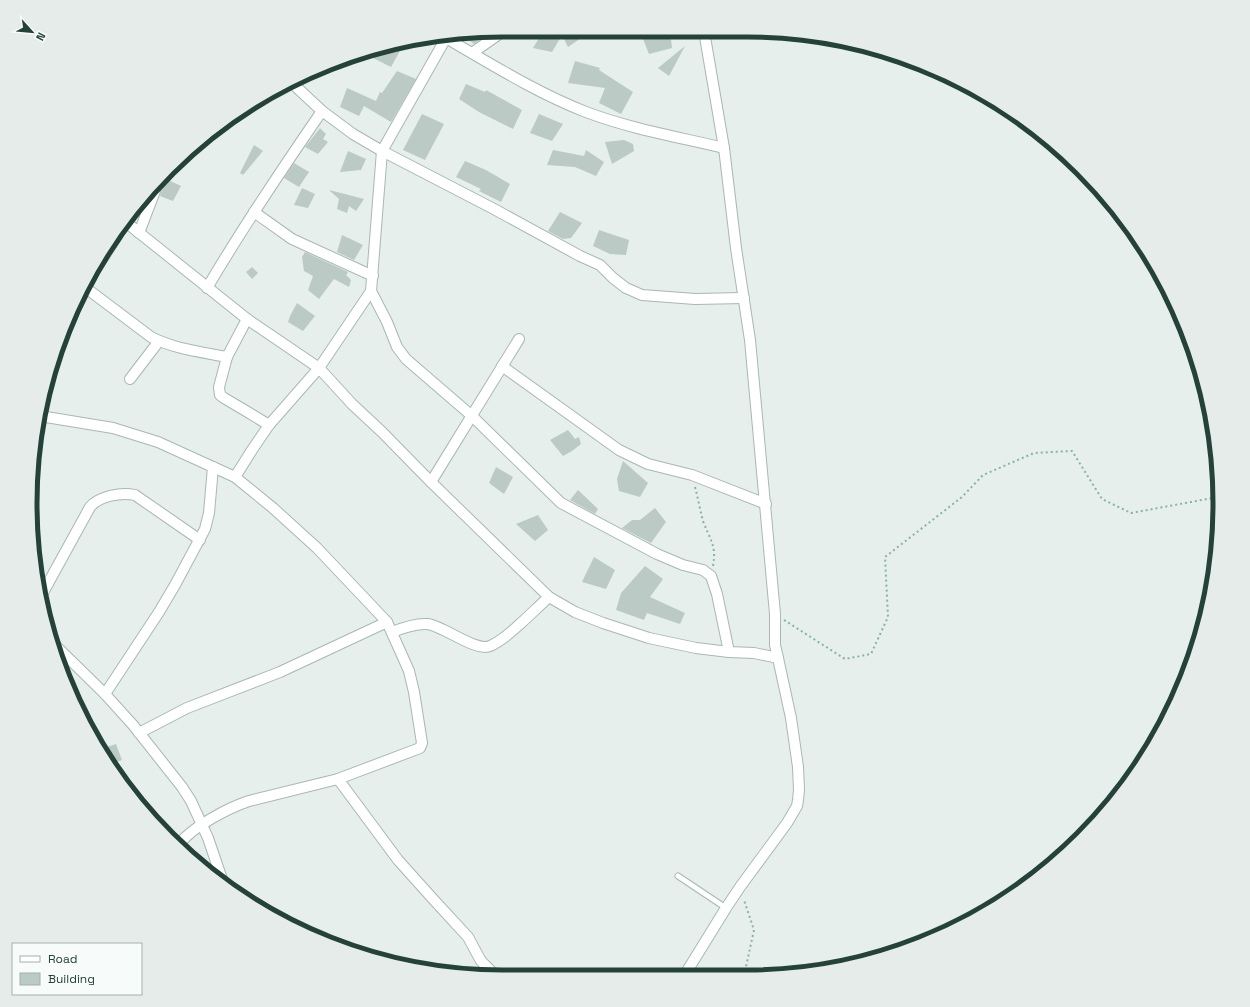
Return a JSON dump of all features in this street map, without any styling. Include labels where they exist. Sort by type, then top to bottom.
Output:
[{"type":"street","points":[[472,53],[495,37]]},
{"type":"street","points":[[688,970],[740,887],[787,823],[794,812],[798,800],[798,767],[791,718],[775,645],[775,614],[766,504],[750,340],[736,248],[724,148],[705,37]]},
{"type":"street","points":[[450,40],[545,94],[585,112],[637,129],[724,148]]},
{"type":"street","points":[[235,477],[269,425],[319,368],[371,291],[382,150],[444,41]]},
{"type":"street","points":[[295,86],[322,112],[354,134],[580,256],[600,265],[613,278],[637,294],[695,299],[744,298]]},
{"type":"street","points":[[207,288],[254,212],[322,112]]},
{"type":"street","points":[[139,233],[153,196]]},
{"type":"street","points":[[254,212],[292,239],[373,276]]},
{"type":"street","points":[[129,225],[247,319],[319,368],[352,404],[549,597],[575,612],[603,623],[627,632],[675,645],[729,652],[754,653],[778,658]]},
{"type":"street","points":[[89,290],[151,337],[159,341],[226,357]]},
{"type":"street","points":[[371,291],[387,322],[397,346],[406,360],[472,416],[561,502],[658,554],[682,565],[703,570],[710,576],[720,608],[729,652]]},
{"type":"street","points":[[247,319],[226,357],[219,387],[220,395],[269,425]]},
{"type":"street","points":[[431,482],[519,339]]},
{"type":"street","points":[[130,380],[159,341]]},
{"type":"street","points":[[502,366],[619,450],[648,464],[692,475],[766,504]]},
{"type":"street","points":[[45,417],[113,428],[138,435],[158,442],[235,477],[273,508],[316,548],[387,622],[402,652],[414,692],[422,745],[417,749],[338,779],[237,805],[202,825],[183,841]]},
{"type":"street","points":[[105,694],[159,612],[200,540],[208,521],[214,467]]},
{"type":"street","points":[[45,589],[90,507],[96,501],[124,494],[135,495],[200,540]]},
{"type":"street","points":[[392,632],[426,624],[437,627],[468,642],[485,648],[503,639],[549,597]]},
{"type":"street","points":[[139,733],[187,708],[280,672],[387,622]]},
{"type":"street","points":[[61,651],[105,694],[139,733],[182,787],[191,801],[208,838],[220,874]]},
{"type":"street","points":[[338,779],[398,860],[468,937],[481,961],[490,970]]},
{"type":"lane","points":[[678,876],[726,908]]},
{"type":"path","points":[[775,614],[846,659],[870,654],[888,617],[885,556],[962,497],[983,475],[1034,453],[1072,451],[1102,499],[1131,512],[1213,498]]},
{"type":"path","points":[[692,475],[703,520],[713,543],[714,560],[710,576]]},
{"type":"path","points":[[740,887],[754,930],[745,970]]},
{"type":"building","points":[[540,37],[561,37],[552,52],[533,48]]},
{"type":"building","points":[[563,37],[583,37],[568,47]]},
{"type":"building","points":[[642,37],[671,37],[672,48],[649,54]]},
{"type":"building","points":[[482,38],[481,39],[474,44],[467,39]]},
{"type":"building","points":[[685,46],[669,76],[658,68]]},
{"type":"building","points":[[401,49],[391,67],[371,57],[383,53]]},
{"type":"building","points":[[575,61],[600,68],[599,70],[633,92],[621,114],[599,103],[605,88],[568,83]]},
{"type":"building","points":[[397,71],[416,79],[391,122],[364,106],[359,116],[340,107],[347,88],[376,101],[380,92],[382,93]]},
{"type":"building","points":[[466,84],[485,92],[486,90],[522,110],[513,129],[479,112],[459,99]]},
{"type":"building","points":[[422,114],[444,124],[425,160],[403,150]]},
{"type":"building","points":[[539,114],[563,124],[552,141],[530,133]]},
{"type":"building","points":[[320,128],[326,134],[323,139],[328,142],[318,154],[305,147]]},
{"type":"building","points":[[624,140],[633,144],[634,151],[612,164],[605,142]]},
{"type":"building","points":[[254,145],[263,151],[243,175],[240,173]]},
{"type":"building","points":[[553,150],[584,156],[586,150],[604,162],[596,176],[575,167],[547,165]]},
{"type":"building","points":[[348,151],[366,159],[361,170],[340,172]]},
{"type":"building","points":[[465,161],[486,170],[510,184],[501,202],[479,191],[481,189],[456,177]]},
{"type":"building","points":[[294,163],[309,172],[299,187],[284,178]]},
{"type":"building","points":[[168,180],[181,186],[173,201],[160,196],[164,185]]},
{"type":"building","points":[[302,188],[315,194],[308,208],[294,205]]},
{"type":"building","points":[[329,190],[364,199],[356,211],[349,206],[347,213],[337,209],[339,199]]},
{"type":"building","points":[[560,212],[582,223],[571,238],[563,239],[548,231]]},
{"type":"building","points":[[599,230],[629,240],[626,255],[610,254],[593,246]]},
{"type":"building","points":[[342,235],[363,245],[354,260],[337,252]]},
{"type":"building","points":[[305,252],[348,272],[346,275],[351,280],[349,287],[334,279],[319,299],[308,290],[313,276],[304,271],[302,257]]},
{"type":"building","points":[[252,267],[258,273],[252,279],[246,272]]},
{"type":"building","points":[[297,303],[315,316],[303,331],[288,322]]},
{"type":"building","points":[[568,430],[575,439],[579,437],[581,444],[563,456],[550,440]]},
{"type":"building","points":[[623,461],[648,483],[640,497],[619,491],[617,479]]},
{"type":"building","points":[[496,467],[513,477],[504,494],[489,483]]},
{"type":"building","points":[[578,490],[598,509],[595,514],[570,500]]},
{"type":"building","points":[[655,508],[666,522],[651,543],[622,528],[632,520],[640,520]]},
{"type":"building","points":[[538,515],[548,530],[535,541],[516,524]]},
{"type":"building","points":[[594,557],[615,570],[606,589],[582,582]]},
{"type":"building","points":[[645,566],[663,579],[650,597],[685,613],[680,624],[647,613],[644,620],[616,610],[621,593]]},
{"type":"building","points":[[116,744],[122,760],[115,762],[106,747]]}]
